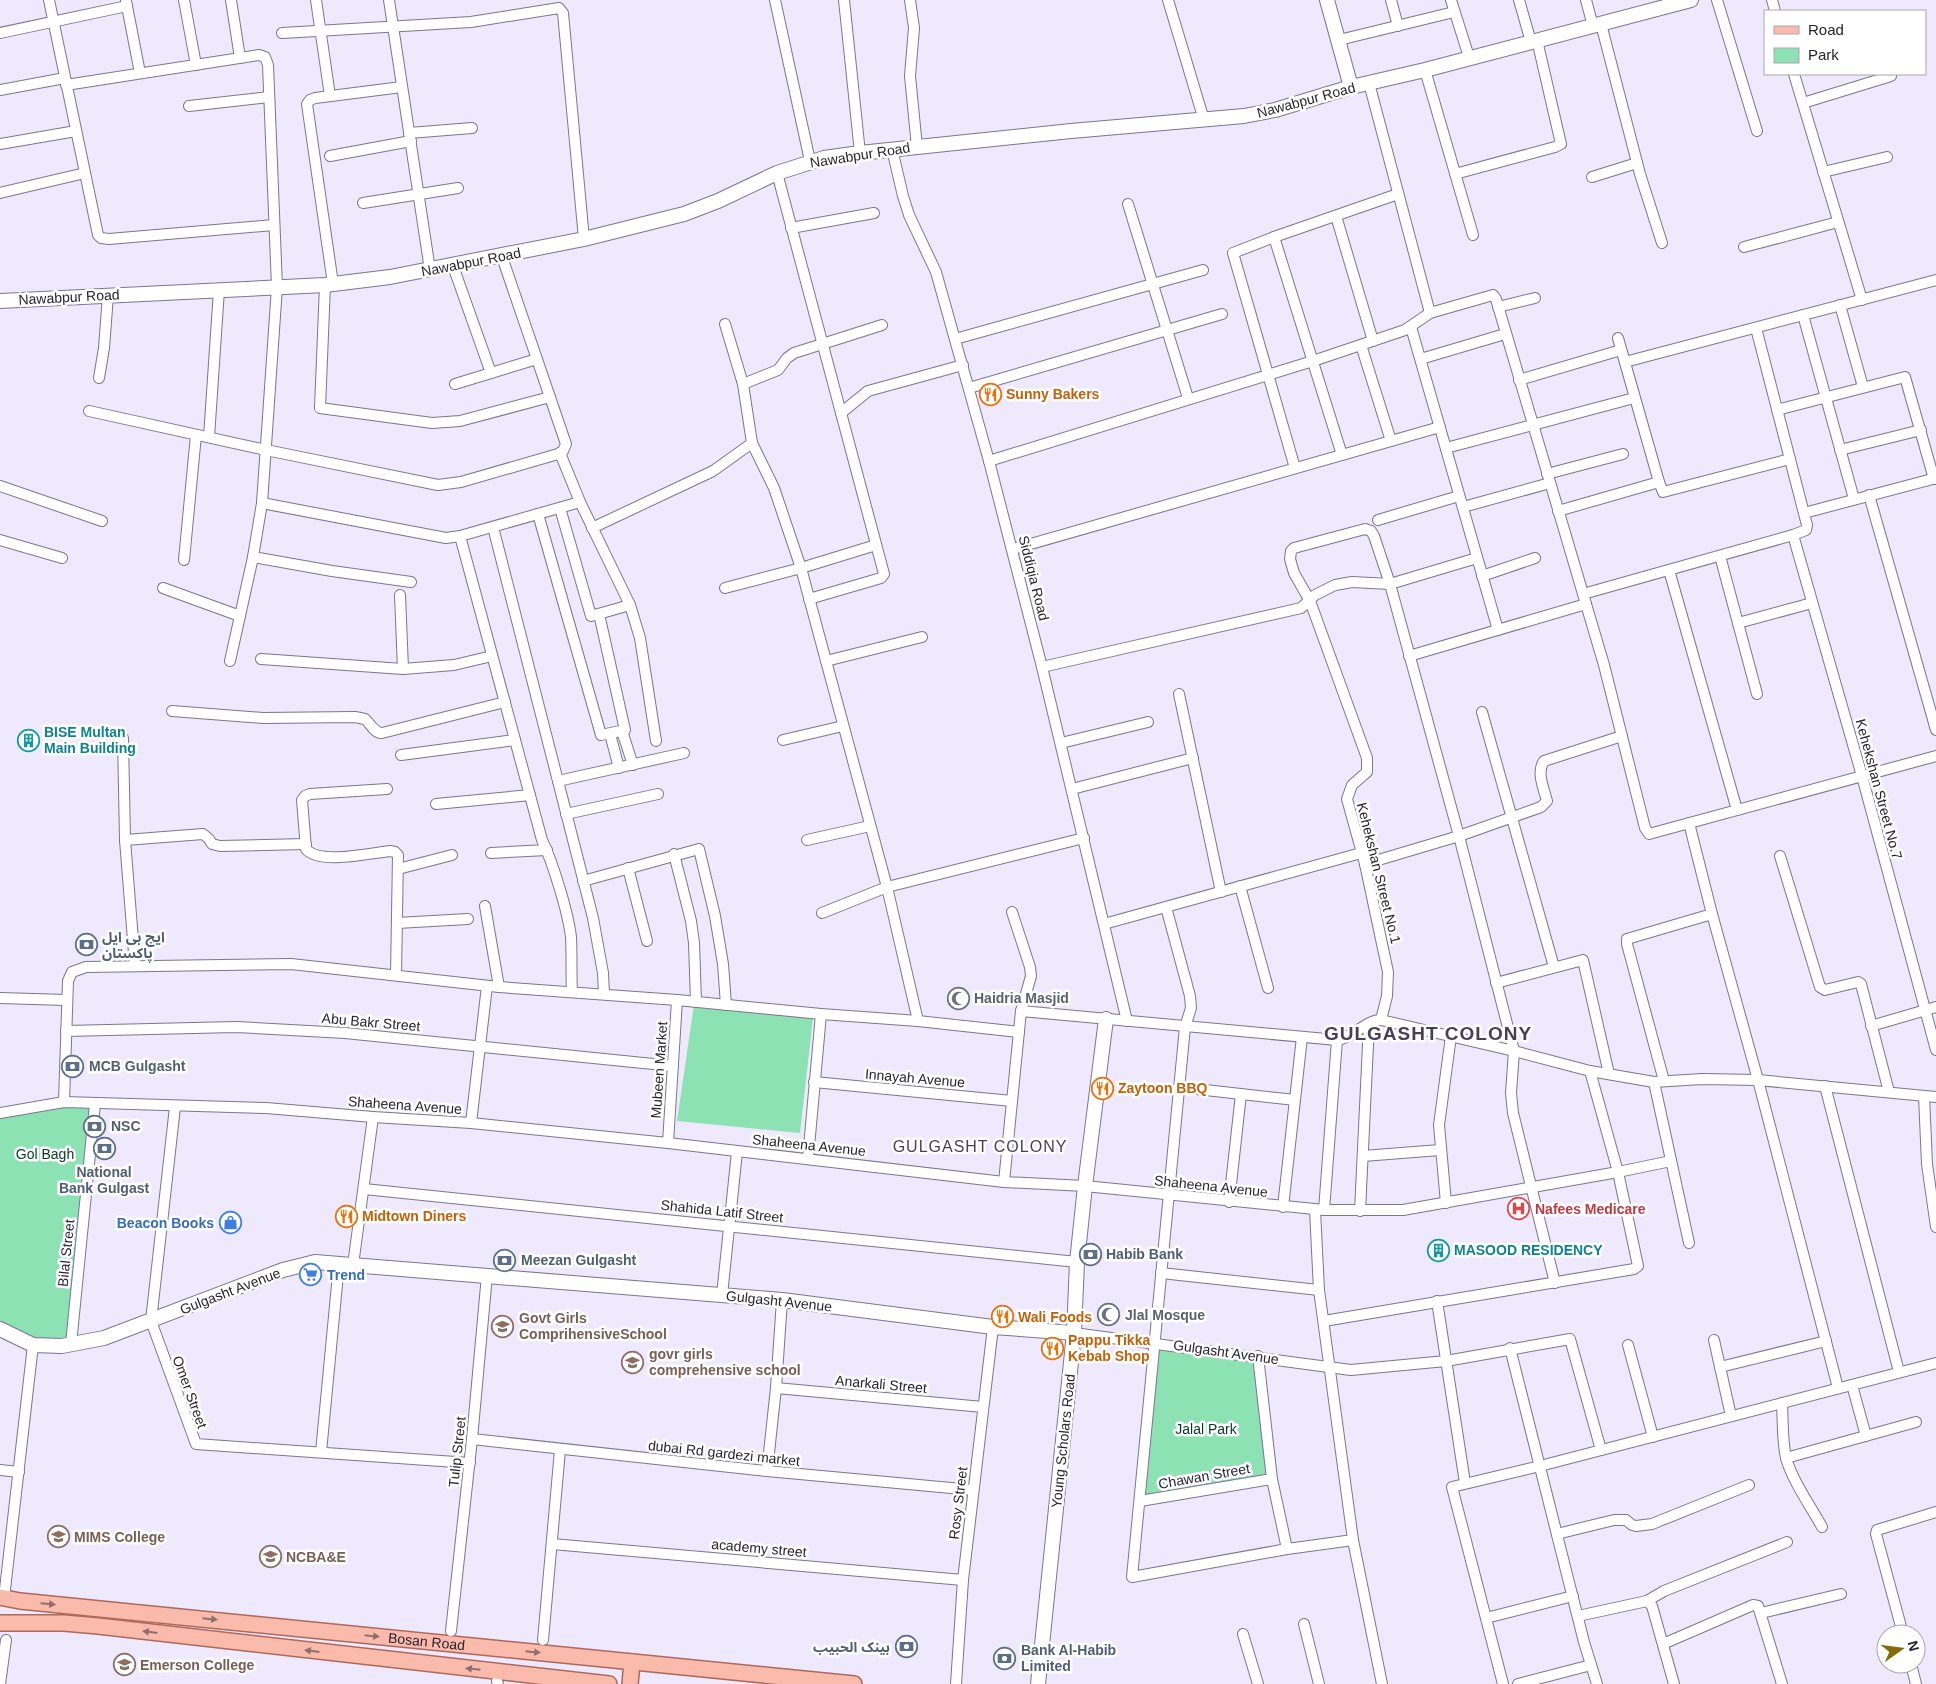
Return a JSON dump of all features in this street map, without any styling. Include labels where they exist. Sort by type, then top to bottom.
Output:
[{"type":"main road","name":"Bosan Road","points":[[2,1597],[20,1602],[854,1684]]},
{"type":"main road","name":"Bosan Road","points":[[0,1623],[90,1625],[608,1684]]},
{"type":"main road","points":[[630,1684],[632,1662]]},
{"type":"street","points":[[48,0],[98,235],[101,238],[109,239],[274,226]]},
{"type":"street","points":[[184,0],[196,65]]},
{"type":"street","points":[[231,0],[240,58]]},
{"type":"street","points":[[316,0],[319,31],[330,96]]},
{"type":"street","points":[[389,0],[430,270]]},
{"type":"street","points":[[775,0],[810,161]]},
{"type":"street","points":[[844,0],[860,152]]},
{"type":"street","points":[[910,0],[914,28],[910,76],[917,147]]},
{"type":"street","points":[[1168,0],[1204,120]]},
{"type":"street","points":[[1327,0],[1351,87]]},
{"type":"street","points":[[1391,0],[1398,26]]},
{"type":"street","points":[[1451,0],[1469,58]]},
{"type":"street","points":[[1454,174],[1561,144],[1534,41],[1519,0]]},
{"type":"street","points":[[1586,0],[1597,25],[1662,243]]},
{"type":"street","name":"Nawabpur Road","points":[[0,300],[329,284],[390,277],[453,266],[584,239],[704,207],[777,173],[810,161],[860,152],[1071,130],[1244,116],[1275,110],[1351,87],[1425,70],[1597,25],[1660,4],[1691,0]]},
{"type":"street","points":[[1717,0],[1757,131]]},
{"type":"street","points":[[0,32],[53,22],[127,3],[140,73]]},
{"type":"street","points":[[282,33],[471,22],[556,7],[562,10],[584,239]]},
{"type":"street","points":[[1338,40],[1454,12]]},
{"type":"street","points":[[0,90],[140,73],[258,55],[265,57],[268,64],[277,287],[262,503],[253,557],[230,661]]},
{"type":"street","points":[[1425,70],[1473,234]]},
{"type":"street","points":[[1794,75],[1862,300]]},
{"type":"street","points":[[1803,103],[1891,76]]},
{"type":"street","points":[[1369,83],[1430,313]]},
{"type":"street","points":[[402,87],[315,98],[307,104],[329,284],[320,408],[432,423],[450,422],[550,397]]},
{"type":"street","points":[[189,106],[269,96]]},
{"type":"street","points":[[330,156],[410,137],[472,128]]},
{"type":"street","points":[[0,144],[76,131]]},
{"type":"street","name":"Siddiqia Road","points":[[892,149],[909,215],[936,272],[1013,549],[1127,1021]]},
{"type":"street","points":[[1823,172],[1887,157]]},
{"type":"street","points":[[1592,177],[1637,163]]},
{"type":"street","points":[[0,193],[84,172]]},
{"type":"street","points":[[777,173],[883,577],[809,599]]},
{"type":"street","points":[[363,202],[458,188]]},
{"type":"street","points":[[1295,468],[1233,253],[1398,194]]},
{"type":"street","points":[[1128,204],[1188,398]]},
{"type":"street","points":[[791,228],[874,213]]},
{"type":"street","points":[[1336,216],[1373,341]]},
{"type":"street","points":[[1744,247],[1838,222]]},
{"type":"street","points":[[1274,237],[1342,455]]},
{"type":"street","points":[[89,411],[209,438],[438,485],[461,482],[560,453],[566,444],[502,257]]},
{"type":"street","points":[[453,266],[491,373]]},
{"type":"street","points":[[955,339],[1203,270]]},
{"type":"street","points":[[1625,362],[1936,280]]},
{"type":"street","points":[[209,438],[219,290]]},
{"type":"street","points":[[99,378],[104,348],[108,295]]},
{"type":"street","points":[[989,460],[1313,361],[1411,327],[1422,317],[1430,313],[1494,296],[1584,599],[1646,828],[1650,834],[1936,756]]},
{"type":"street","points":[[1498,307],[1535,298]]},
{"type":"street","points":[[1840,305],[1863,387]]},
{"type":"street","points":[[969,388],[1222,314]]},
{"type":"street","points":[[1803,315],[1854,499]]},
{"type":"street","points":[[725,324],[743,384],[752,443],[774,488],[809,599],[887,887],[918,1021]]},
{"type":"street","points":[[743,384],[778,370],[787,358],[794,353],[882,325]]},
{"type":"street","points":[[1411,327],[1498,630]]},
{"type":"street","points":[[1409,656],[1498,630],[1669,570],[1806,531],[1804,512],[1756,328]]},
{"type":"street","points":[[1424,358],[1505,334]]},
{"type":"street","points":[[1618,338],[1658,482],[1663,492],[1790,459]]},
{"type":"street","points":[[1362,345],[1391,441]]},
{"type":"street","points":[[1519,380],[1621,350]]},
{"type":"street","points":[[455,384],[537,359]]},
{"type":"street","points":[[841,413],[868,391],[963,365]]},
{"type":"street","points":[[1778,410],[1905,377],[1935,478],[1804,512]]},
{"type":"street","points":[[1446,448],[1634,398]]},
{"type":"street","points":[[1013,549],[1440,427]]},
{"type":"street","points":[[1840,450],[1921,430]]},
{"type":"street","points":[[184,560],[196,435]]},
{"type":"street","points":[[592,528],[713,471],[752,443]]},
{"type":"street","points":[[560,453],[580,502],[630,605],[640,638],[656,741]]},
{"type":"street","points":[[1463,507],[1623,454]]},
{"type":"street","points":[[1558,511],[1658,482]]},
{"type":"street","points":[[0,486],[102,521]]},
{"type":"street","points":[[1869,495],[1936,730]]},
{"type":"street","points":[[1378,520],[1459,496]]},
{"type":"street","points":[[262,503],[446,538],[460,536],[580,502]]},
{"type":"street","points":[[560,508],[590,614],[592,616],[630,605]]},
{"type":"street","points":[[538,514],[600,734],[622,731]]},
{"type":"street","points":[[493,527],[593,918],[603,973],[604,994]]},
{"type":"street","name":"Kehekshan Street No.1","points":[[1382,1020],[1387,996],[1388,972],[1365,864],[1347,799],[1352,785],[1367,772],[1367,758],[1310,601],[1294,573],[1290,559],[1291,551],[1294,548],[1364,529],[1371,532],[1374,536],[1390,584]]},
{"type":"street","points":[[460,536],[542,840],[547,850],[571,936],[572,992]]},
{"type":"street","name":"Kehekshan Street No.7","points":[[1793,536],[1862,776],[1936,1050]]},
{"type":"street","points":[[0,540],[62,558]]},
{"type":"street","points":[[725,588],[876,545]]},
{"type":"street","points":[[1720,556],[1757,694]]},
{"type":"street","points":[[253,557],[411,582]]},
{"type":"street","points":[[1042,667],[1301,608],[1315,594],[1335,585],[1352,582],[1390,584],[1477,558]]},
{"type":"street","points":[[1482,576],[1535,558]]},
{"type":"street","points":[[1669,570],[1737,810]]},
{"type":"street","points":[[1390,584],[1459,836],[1514,1051],[1511,1093],[1512,1113],[1555,1283]]},
{"type":"street","points":[[163,588],[240,616]]},
{"type":"street","points":[[400,595],[403,669]]},
{"type":"street","points":[[1738,623],[1812,603]]},
{"type":"street","points":[[599,614],[624,729],[622,731],[633,765]]},
{"type":"street","points":[[826,661],[922,637]]},
{"type":"street","points":[[262,659],[403,669],[454,665],[492,656]]},
{"type":"street","points":[[1179,694],[1221,892]]},
{"type":"street","points":[[172,711],[263,718],[355,717],[366,719],[377,733],[505,702]]},
{"type":"street","points":[[1482,712],[1554,966]]},
{"type":"street","points":[[1061,743],[1148,722]]},
{"type":"street","points":[[783,740],[843,726]]},
{"type":"street","points":[[610,734],[618,768]]},
{"type":"street","points":[[1365,864],[1459,836],[1545,805],[1547,801],[1540,773],[1541,765],[1544,761],[1622,736]]},
{"type":"street","points":[[123,738],[125,840],[134,965]]},
{"type":"street","points":[[401,755],[515,740]]},
{"type":"street","points":[[558,781],[684,754]]},
{"type":"street","points":[[1072,789],[1193,758]]},
{"type":"street","points":[[387,789],[305,796],[302,800],[306,850],[310,854],[328,858],[390,851],[396,852],[398,856],[396,975]]},
{"type":"street","points":[[566,814],[658,794]]},
{"type":"street","points":[[436,804],[530,795]]},
{"type":"street","points":[[1689,823],[1838,1388]]},
{"type":"street","points":[[807,840],[870,826]]},
{"type":"street","points":[[125,840],[203,834],[212,844],[220,846],[306,844]]},
{"type":"street","points":[[822,913],[887,887],[1084,838]]},
{"type":"street","points":[[583,881],[674,854],[697,848],[701,850],[723,964],[726,1005]]},
{"type":"street","points":[[491,853],[547,850]]},
{"type":"street","points":[[1104,924],[1361,853]]},
{"type":"street","points":[[674,854],[691,922],[694,943],[696,1002]]},
{"type":"street","points":[[398,869],[452,855]]},
{"type":"street","points":[[1780,856],[1818,984],[1822,990],[1825,990],[1859,982],[1889,1092]]},
{"type":"street","points":[[628,868],[647,941]]},
{"type":"street","points":[[1240,886],[1268,988]]},
{"type":"street","points":[[485,906],[499,987]]},
{"type":"street","points":[[1166,907],[1191,1008],[1184,1027],[1132,1577],[1287,1549],[1353,1540]]},
{"type":"street","points":[[1004,1182],[1021,1011],[1031,976],[1030,967],[1012,912]]},
{"type":"street","points":[[1690,1243],[1670,1161],[1659,1082],[1627,939],[1712,914]]},
{"type":"street","points":[[397,923],[468,919]]},
{"type":"street","points":[[1496,983],[1554,966],[1583,960],[1609,1074]]},
{"type":"street","points":[[64,1102],[68,981],[72,972],[86,967],[291,964],[487,986],[677,1000],[918,1021],[1019,1032]]},
{"type":"street","points":[[471,1123],[487,986]]},
{"type":"street","points":[[0,998],[66,1000]]},
{"type":"street","name":"Mubeen Market","points":[[668,1143],[677,1000]]},
{"type":"street","points":[[1871,1026],[1936,1007]]},
{"type":"street","points":[[1021,1011],[1337,1040],[1348,1038],[1369,1024],[1382,1020],[1590,1071],[1659,1082],[1702,1079],[1758,1080],[1936,1097]]},
{"type":"street","points":[[808,1158],[821,1014]]},
{"type":"street","name":"Young Scholars Road","points":[[1038,1684],[1074,1333],[1077,1262],[1106,1019]]},
{"type":"street","points":[[1360,1211],[1369,1024]]},
{"type":"street","name":"Abu Bakr Street","points":[[66,1031],[236,1027],[345,1032],[673,1066]]},
{"type":"street","points":[[1446,1203],[1439,1125],[1451,1036]]},
{"type":"street","points":[[1283,1207],[1302,1037]]},
{"type":"street","points":[[1337,1040],[1320,1210],[1319,1290],[1353,1540],[1382,1684]]},
{"type":"street","points":[[1324,1321],[1555,1283],[1638,1266],[1618,1172],[1590,1071]]},
{"type":"street","name":"Innayah Avenue","points":[[814,1082],[1012,1101]]},
{"type":"street","points":[[1825,1086],[1899,1372]]},
{"type":"street","points":[[1179,1087],[1295,1100]]},
{"type":"street","points":[[1229,1202],[1241,1094]]},
{"type":"street","points":[[1924,1096],[1927,1164],[1936,1227]]},
{"type":"street","name":"Shaheena Avenue","points":[[0,1113],[64,1102],[176,1107],[266,1108],[373,1118],[471,1123],[808,1158],[1004,1182],[1085,1186],[1320,1210],[1403,1210],[1670,1161]]},
{"type":"street","name":"Bilal Street","points":[[71,1344],[95,1104]]},
{"type":"street","name":"Omer Street","points":[[176,1107],[150,1321],[196,1444],[470,1463]]},
{"type":"street","points":[[321,1452],[346,1264],[364,1189],[373,1118]]},
{"type":"street","points":[[1363,1156],[1440,1150]]},
{"type":"street","points":[[722,1295],[737,1152]]},
{"type":"street","name":"Shahida Latif Street","points":[[364,1189],[1077,1262]]},
{"type":"street","name":"Gulgasht Avenue","points":[[0,1328],[33,1345],[62,1346],[104,1338],[284,1270],[315,1262],[782,1300],[993,1327],[1074,1333],[1258,1356],[1351,1370],[1446,1361],[1570,1338],[1601,1450]]},
{"type":"street","points":[[1161,1273],[1319,1290]]},
{"type":"street","name":"Tulip Street","points":[[452,1631],[487,1275]]},
{"type":"street","points":[[767,1471],[776,1388],[782,1300]]},
{"type":"street","points":[[1438,1301],[1465,1483]]},
{"type":"street","name":"Rosy Street","points":[[956,1684],[963,1580],[993,1327]]},
{"type":"street","points":[[1714,1340],[1731,1416]]},
{"type":"street","points":[[1720,1367],[1826,1341]]},
{"type":"street","points":[[2,1597],[19,1472],[33,1345]]},
{"type":"street","points":[[1628,1346],[1653,1437]]},
{"type":"street","points":[[1510,1348],[1597,1684]]},
{"type":"street","points":[[1258,1356],[1272,1479],[1287,1549]]},
{"type":"street","points":[[1503,1684],[1453,1489],[1454,1485],[1540,1466],[1936,1363]]},
{"type":"street","points":[[1852,1385],[1866,1436]]},
{"type":"street","name":"Anarkali Street","points":[[776,1388],[983,1407]]},
{"type":"street","points":[[1782,1403],[1783,1443],[1786,1458],[1793,1476],[1822,1527]]},
{"type":"street","points":[[1786,1458],[1916,1422]]},
{"type":"street","name":"dubai Rd gardezi market","points":[[472,1439],[560,1450],[974,1490]]},
{"type":"street","points":[[543,1640],[560,1450]]},
{"type":"street","points":[[0,1470],[19,1472]]},
{"type":"street","name":"Chawan Street","points":[[1140,1501],[1272,1479]]},
{"type":"street","points":[[1557,1534],[1614,1520],[1626,1520],[1636,1526],[1652,1524],[1748,1484]]},
{"type":"street","points":[[1900,1624],[1876,1534],[1877,1530],[1936,1512]]},
{"type":"street","points":[[1578,1616],[1648,1601],[1664,1591],[1786,1542]]},
{"type":"street","name":"academy street","points":[[552,1544],[963,1580]]},
{"type":"street","points":[[1761,1613],[1841,1594]]},
{"type":"street","points":[[1486,1618],[1573,1596]]},
{"type":"street","points":[[1648,1601],[1652,1606],[1674,1684]]},
{"type":"street","points":[[1663,1644],[1753,1606],[1758,1606],[1782,1684]]},
{"type":"street","points":[[1304,1624],[1319,1684]]},
{"type":"street","points":[[1243,1634],[1258,1684]]},
{"type":"street","points":[[0,1684],[6,1640]]},
{"type":"street","points":[[1518,1684],[1591,1665]]},
{"type":"green space","points":[[695,998],[814,1009],[800,1133],[677,1121]]},
{"type":"green space","name":"Gol Bagh","points":[[95,1104],[71,1344],[33,1345],[0,1329],[0,1113]]},
{"type":"green space","name":"Jalal Park","points":[[1155,1343],[1258,1356],[1272,1479],[1140,1501]]},
{"type":"place","name":"Sunny Bakers","points":[[990,394]]},
{"type":"place","name":"BISE Multan Main Building","points":[[28,740]]},
{"type":"place","name":"ایچ بی ایل پاکستان","points":[[86,945]]},
{"type":"place","name":"Haidria Masjid","points":[[958,998]]},
{"type":"place","name":"MCB Gulgasht","points":[[73,1066]]},
{"type":"place","name":"Zaytoon BBQ","points":[[1102,1088]]},
{"type":"place","name":"NSC","points":[[95,1126]]},
{"type":"place","name":"National Bank Gulgast","points":[[104,1149]]},
{"type":"place","name":"Nafees Medicare","points":[[1519,1209]]},
{"type":"place","name":"Midtown Diners","points":[[346,1216]]},
{"type":"place","name":"Beacon Books","points":[[230,1223]]},
{"type":"place","name":"MASOOD RESIDENCY","points":[[1438,1250]]},
{"type":"place","name":"Habib Bank","points":[[1090,1254]]},
{"type":"place","name":"Meezan Gulgasht","points":[[505,1260]]},
{"type":"place","name":"Trend","points":[[311,1275]]},
{"type":"place","name":"Jlal Mosque","points":[[1109,1315]]},
{"type":"place","name":"Wali Foods","points":[[1002,1317]]},
{"type":"place","name":"Govt Girls ComprihensiveSchool","points":[[503,1326]]},
{"type":"place","name":"Pappu Tikka Kebab Shop","points":[[1052,1348]]},
{"type":"place","name":"govr girls comprehensive school","points":[[633,1362]]},
{"type":"place","name":"MIMS College","points":[[58,1537]]},
{"type":"place","name":"NCBA&E","points":[[270,1557]]},
{"type":"place","name":"بينک الحبيب","points":[[906,1647]]},
{"type":"place","name":"Bank Al-Habib Limited","points":[[1005,1658]]},
{"type":"place","name":"Emerson College","points":[[124,1665]]},
{"type":"district","name":"GULGASHT COLONY","points":[[1428,1033]]},
{"type":"district","name":"GULGASHT COLONY","points":[[980,1146]]}]
